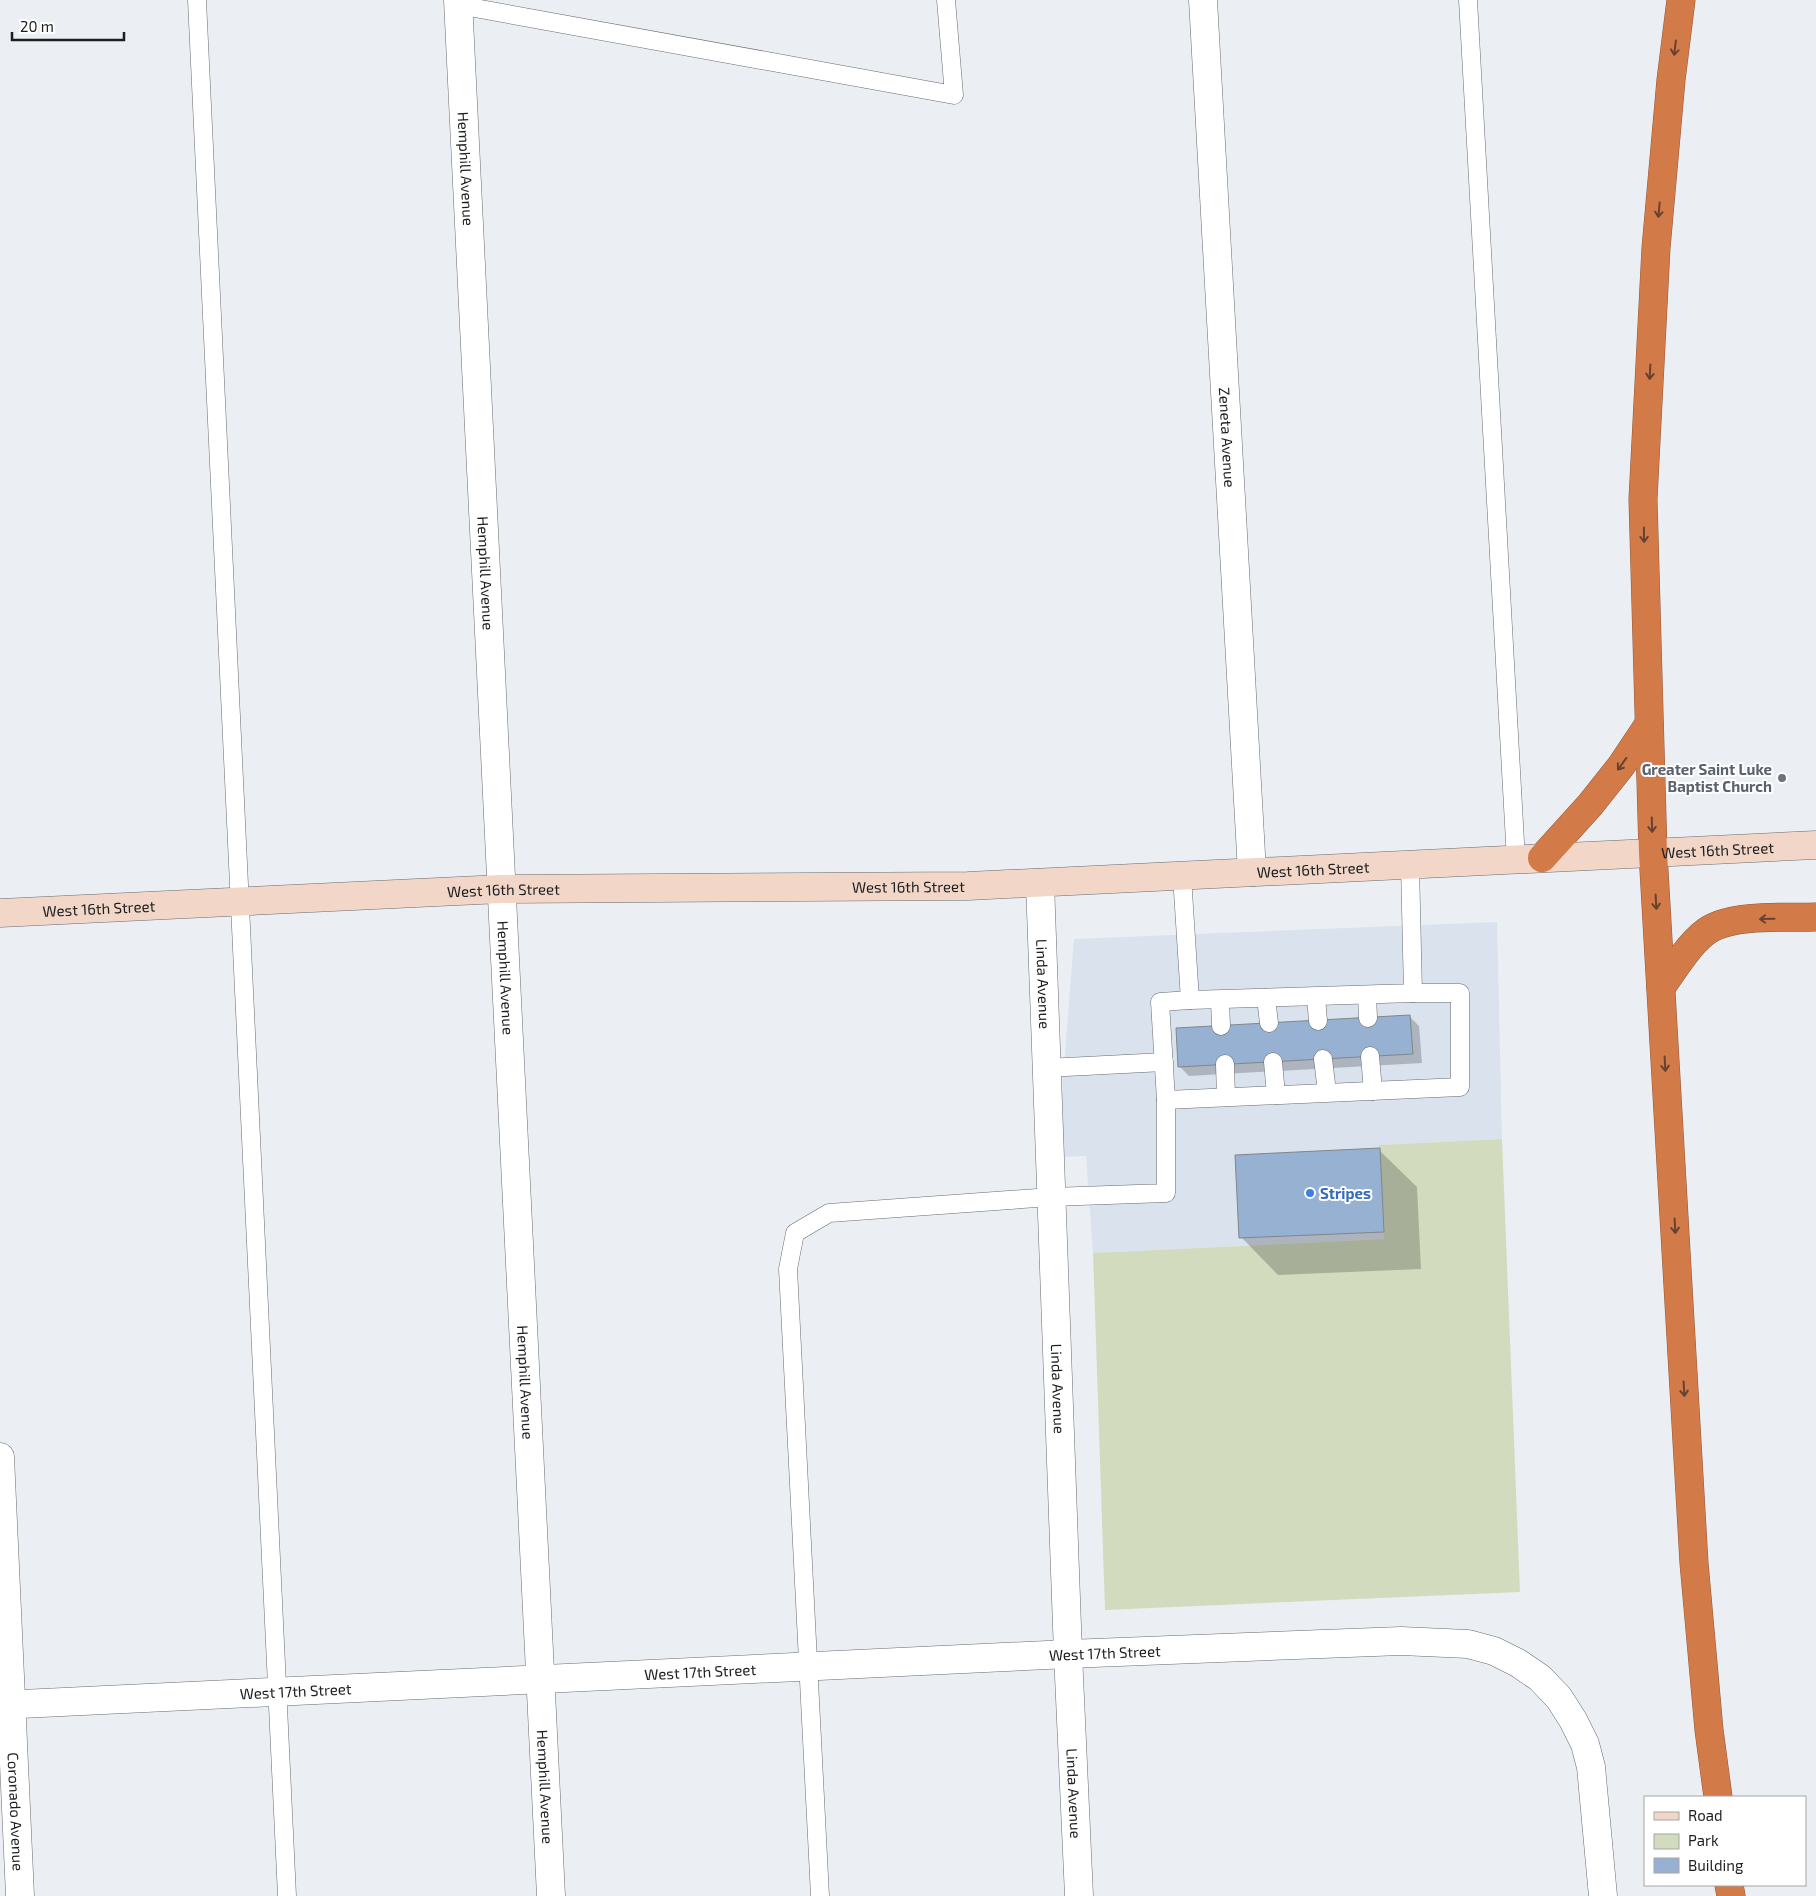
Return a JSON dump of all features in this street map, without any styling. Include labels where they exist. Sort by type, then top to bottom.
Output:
[{"type":"highway","points":[[1681,0],[1671,80],[1656,248],[1644,489],[1653,853],[1694,1563],[1709,1730],[1718,1796]]},
{"type":"highway","points":[[1529,859],[1590,806],[1621,766],[1649,724]]},
{"type":"highway","points":[[1661,987],[1693,944],[1710,929],[1740,919],[1816,917]]},
{"type":"main road","name":"West 16th Street","points":[[0,913],[501,889],[968,886],[1816,845]]},
{"type":"street","name":"Zeneta Avenue","points":[[1203,0],[1252,872]]},
{"type":"street","name":"Hemphill Avenue","points":[[458,3],[551,1896]]},
{"type":"street","name":"Linda Avenue","points":[[1040,882],[1068,1654],[1079,1896]]},
{"type":"street","name":"Coronado Avenue","points":[[0,1457],[6,1704],[20,1896]]},
{"type":"street","name":"West 17th Street","points":[[6,1704],[1068,1654],[1401,1641],[1468,1644],[1494,1652],[1518,1663],[1540,1678],[1559,1698],[1573,1720],[1585,1744],[1591,1767],[1604,1896]]},
{"type":"lane","points":[[197,0],[287,1896]]},
{"type":"lane","points":[[458,3],[954,95],[946,0]]},
{"type":"lane","points":[[1468,0],[1529,859]]},
{"type":"lane","points":[[1410,865],[1414,993]]},
{"type":"lane","points":[[1182,876],[1190,1000]]},
{"type":"lane","points":[[820,1896],[788,1269],[795,1233],[829,1212],[1051,1197],[1166,1193],[1166,1100],[1160,1002],[1460,993],[1460,1086],[1166,1100]]},
{"type":"lane","points":[[1367,995],[1368,1018]]},
{"type":"lane","points":[[1316,996],[1318,1021]]},
{"type":"lane","points":[[1266,998],[1269,1024]]},
{"type":"lane","points":[[1220,1000],[1221,1026]]},
{"type":"lane","points":[[1370,1056],[1373,1091]]},
{"type":"lane","points":[[1323,1059],[1327,1092]]},
{"type":"lane","points":[[1046,1068],[1164,1062]]},
{"type":"lane","points":[[1273,1062],[1276,1095]]},
{"type":"lane","points":[[1225,1064],[1226,1097]]},
{"type":"shaded area","points":[[1497,922],[1502,1139],[1379,1145],[1384,1239],[1093,1253],[1086,1156],[1057,1157],[1074,939]]},
{"type":"green space","points":[[1502,1139],[1520,1592],[1105,1610],[1093,1253],[1384,1239],[1379,1145]]},
{"type":"building","points":[[1410,1015],[1413,1054],[1178,1067],[1176,1028]]},
{"type":"building","name":"Stripes","points":[[1380,1148],[1384,1232],[1239,1238],[1235,1155]]},
{"type":"place","name":"Greater Saint Luke Baptist Church","points":[[1782,778]]},
{"type":"place","name":"Stripes","points":[[1310,1193]]}]
